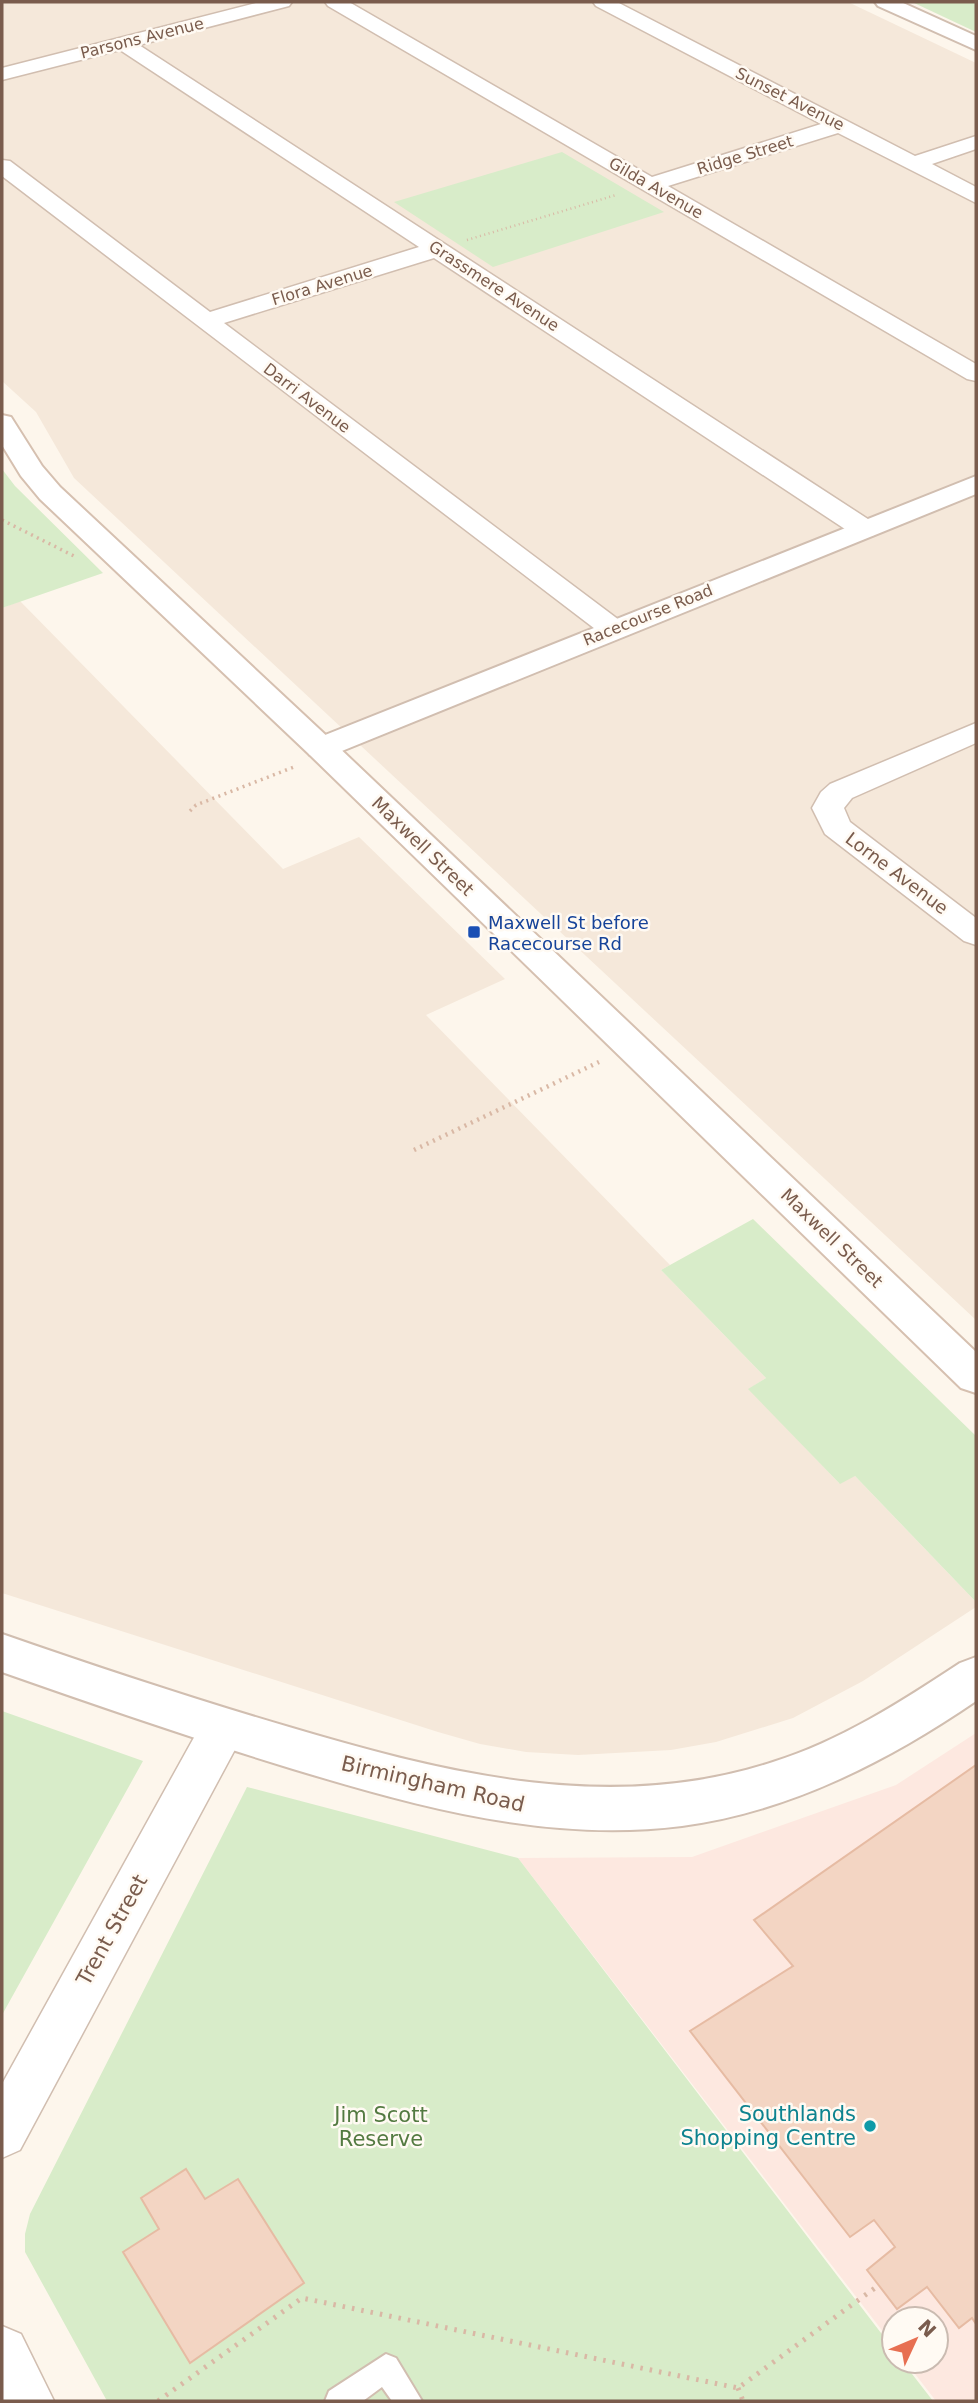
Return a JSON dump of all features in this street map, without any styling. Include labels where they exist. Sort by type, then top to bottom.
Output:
[{"type":"street","name":"Parsons Avenue","points":[[2,74],[282,2]]},
{"type":"street","name":"Gilda Avenue","points":[[335,2],[976,374]]},
{"type":"street","name":"Sunset Avenue","points":[[603,2],[976,195]]},
{"type":"street","points":[[885,2],[976,44]]},
{"type":"street","name":"Grassmere Avenue","points":[[123,43],[864,529]]},
{"type":"street","name":"Ridge Street","points":[[651,184],[840,125]]},
{"type":"street","points":[[914,163],[976,142]]},
{"type":"street","name":"Darri Avenue","points":[[2,166],[613,629]]},
{"type":"street","name":"Flora Avenue","points":[[206,321],[438,249]]},
{"type":"street","name":"Maxwell Street","points":[[2,423],[39,481],[110,549],[308,758],[976,1377]]},
{"type":"street","name":"Racecourse Road","points":[[308,758],[613,629],[976,484]]},
{"type":"street","name":"Lorne Avenue","points":[[976,732],[841,792],[832,799],[828,808],[836,827],[976,934]]},
{"type":"street","name":"Birmingham Road","points":[[2,1653],[223,1728],[395,1779],[482,1800],[544,1809],[653,1807],[739,1794],[822,1767],[877,1740],[976,1677]]},
{"type":"street","name":"Trent Street","points":[[2,2133],[223,1728]]},
{"type":"street","points":[[2,2353],[27,2401]]},
{"type":"lane","points":[[339,2401],[386,2368],[408,2401]]},
{"type":"path","points":[[438,249],[651,184]]},
{"type":"path","points":[[2,520],[80,559],[110,549]]},
{"type":"path","points":[[190,811],[196,805],[308,758]]},
{"type":"path","points":[[414,1150],[599,1062]]},
{"type":"path","points":[[158,2401],[302,2298],[738,2388],[879,2285]]},
{"type":"path","points":[[738,2388],[743,2401]]},
{"type":"shaded area","points":[[2,2],[848,2],[976,63],[976,1320],[74,478],[36,412],[2,381]]},
{"type":"shaded area","points":[[20,601],[283,869],[359,837],[505,979],[426,1015],[670,1265],[661,1270],[766,1378],[749,1389],[839,1483],[854,1475],[976,1602],[976,1607],[863,1681],[793,1718],[716,1742],[671,1750],[578,1755],[526,1752],[480,1744],[2,1593],[2,608]]},
{"type":"shaded area","name":"Southlands Shopping Centre","points":[[976,1733],[976,2401],[936,2401],[916,2375],[950,2375],[950,2305],[880,2305],[880,2328],[518,1858],[692,1857],[896,1785]]},
{"type":"green space","points":[[912,2],[976,2],[976,32]]},
{"type":"green space","points":[[562,152],[664,212],[493,267],[394,202]]},
{"type":"green space","points":[[2,469],[15,486],[103,573],[2,608]]},
{"type":"green space","points":[[753,1219],[976,1436],[976,1602],[855,1476],[840,1484],[748,1389],[766,1378],[661,1270]]},
{"type":"green space","points":[[2,1711],[143,1761],[2,2015]]},
{"type":"green space","name":"Jim Scott Reserve","points":[[247,1787],[518,1858],[880,2332],[880,2375],[913,2375],[933,2401],[107,2401],[25,2252],[25,2234],[30,2214]]},
{"type":"building","name":"Southlands Shopping Centre","points":[[976,1765],[976,2324],[972,2318],[959,2328],[950,2316],[950,2305],[941,2305],[927,2287],[902,2305],[894,2305],[867,2270],[895,2247],[874,2220],[850,2237],[690,2031],[793,1966],[754,1920]]},
{"type":"building","points":[[186,2169],[205,2199],[238,2179],[304,2283],[190,2363],[123,2252],[159,2229],[141,2198]]},
{"type":"place","name":"Maxwell St before Racecourse Rd","points":[[474,932]]},
{"type":"place","name":"Southlands Shopping Centre","points":[[870,2126]]}]
